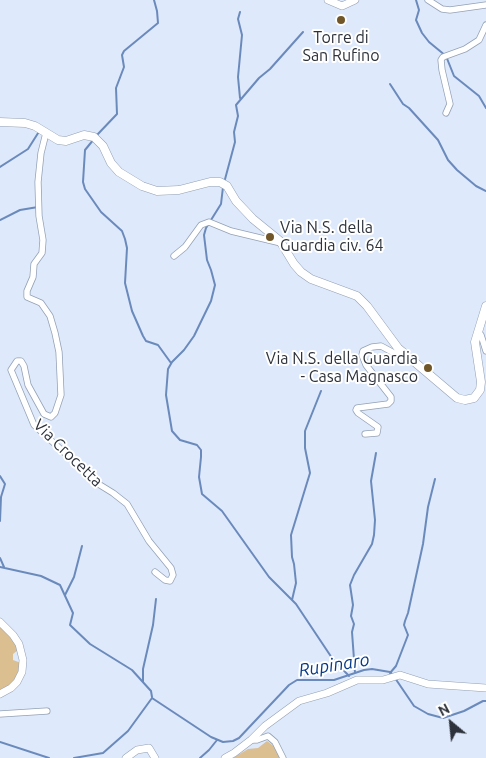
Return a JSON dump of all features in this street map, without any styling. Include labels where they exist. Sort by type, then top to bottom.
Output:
[{"type":"main road","points":[[0,122],[25,123],[35,126],[58,140],[66,141],[84,135],[96,138],[119,172],[142,186],[165,191],[210,182],[220,182],[228,186],[236,201],[253,219],[281,243],[294,264],[306,276],[357,296],[367,306],[398,348],[457,398],[464,400],[474,398],[480,390],[481,382],[475,342],[486,306]]},
{"type":"street","points":[[328,0],[339,6],[355,0]]},
{"type":"street","points":[[428,0],[442,9],[450,10],[486,5]]},
{"type":"street","points":[[446,113],[450,104],[441,60],[443,57],[465,49],[479,40],[486,25]]},
{"type":"street","name":"Via Crocetta","points":[[46,132],[41,153],[38,182],[39,216],[44,240],[42,253],[34,264],[33,277],[27,291],[28,297],[41,303],[50,316],[59,352],[61,395],[55,413],[51,417],[44,414],[28,385],[21,361],[17,361],[11,370],[34,425],[100,485],[127,504],[149,541],[172,568],[173,575],[170,581],[165,580],[155,572]]},
{"type":"street","points":[[174,256],[185,247],[201,225],[209,222],[231,231],[281,243]]},
{"type":"street","points":[[478,332],[481,335],[486,351]]},
{"type":"street","points":[[365,434],[377,433],[378,427],[358,414],[356,410],[358,408],[388,404],[391,398],[366,365],[362,355],[363,351],[381,346],[406,360],[413,361]]},
{"type":"street","points":[[0,622],[19,644],[23,660],[22,672],[17,682],[0,694]]},
{"type":"street","points":[[225,758],[251,740],[265,726],[299,701],[327,693],[357,680],[383,680],[400,675],[428,684],[486,688]]},
{"type":"street","points":[[0,714],[47,711]]},
{"type":"street","points":[[251,740],[268,736],[275,742],[283,758]]},
{"type":"street","points":[[126,758],[137,750],[149,748],[155,758]]},
{"type":"shaded area","points":[[0,625],[14,641],[18,650],[13,654],[13,660],[21,663],[17,678],[11,685],[0,691]]},
{"type":"shaded area","points":[[267,741],[275,747],[280,758],[233,758],[248,749],[258,748]]},
{"type":"waterway","points":[[97,135],[117,114],[116,88],[124,67],[122,55],[124,51],[158,23],[154,0]]},
{"type":"waterway","points":[[416,0],[419,10],[416,20],[422,33],[429,42],[446,56],[454,76],[479,96],[486,108]]},
{"type":"waterway","points":[[240,12],[238,19],[242,35],[238,77],[240,98]]},
{"type":"waterway","points":[[224,183],[235,142],[234,132],[238,116],[236,105],[303,32]]},
{"type":"waterway","points":[[390,84],[403,104],[409,108],[438,140],[448,160],[476,186],[486,191]]},
{"type":"waterway","points":[[0,167],[28,149],[40,130]]},
{"type":"waterway","points":[[94,139],[85,150],[83,182],[85,189],[101,212],[122,231],[127,248],[125,283],[132,311],[146,341],[158,345],[171,363]]},
{"type":"waterway","points":[[223,187],[221,204],[206,228],[204,235],[207,260],[215,285],[211,301],[194,336],[168,369],[166,395],[172,431],[180,440],[197,445],[201,450],[199,477],[202,494],[222,511],[269,577],[296,604],[332,658],[349,676]]},
{"type":"waterway","points":[[0,220],[20,210],[38,207]]},
{"type":"waterway","points":[[292,600],[296,583],[291,535],[310,473],[305,448],[305,431],[321,391]]},
{"type":"waterway","points":[[355,673],[352,632],[354,624],[351,616],[353,605],[350,585],[372,544],[374,535],[375,520],[371,481],[376,453]]},
{"type":"waterway","points":[[0,476],[5,484],[1,497],[0,521]]},
{"type":"waterway","points":[[390,673],[396,666],[408,635],[404,625],[423,544],[428,507],[435,479]]},
{"type":"waterway","points":[[65,595],[74,577],[82,546]]},
{"type":"waterway","points":[[0,558],[4,567]]},
{"type":"waterway","points":[[0,567],[41,576],[60,585],[73,613],[70,625],[90,644],[132,670],[151,691],[152,697]]},
{"type":"waterway","points":[[143,682],[143,669],[153,625],[156,599]]},
{"type":"waterway","name":"Rupinaro","points":[[74,758],[103,753],[128,731],[152,698],[211,737],[223,742],[239,738],[289,685],[297,680],[334,680],[372,669],[392,674]]},
{"type":"waterway","name":"Rupinaro","points":[[395,678],[414,706],[428,714],[443,718],[486,701]]},
{"type":"waterway","points":[[200,758],[217,740]]},
{"type":"waterway","name":"Rupinaro","points":[[0,742],[49,758]]},
{"type":"place","name":"Torre di San Rufino","points":[[341,20]]},
{"type":"place","name":"Via N.S. della Guardia civ. 64","points":[[270,237]]},
{"type":"place","name":"Via N.S. della Guardia - Casa Magnasco","points":[[428,368]]}]
